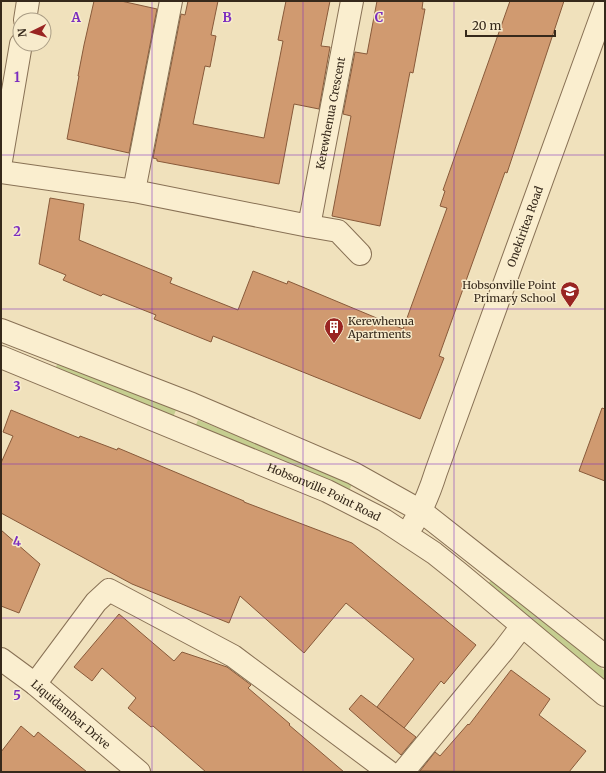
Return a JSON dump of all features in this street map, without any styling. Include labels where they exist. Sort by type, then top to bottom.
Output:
[{"type":"street","points":[[26,12],[28,1]]},
{"type":"street","points":[[134,191],[171,1]]},
{"type":"street","name":"Kerewhenua Crescent","points":[[309,226],[352,1]]},
{"type":"street","name":"Onekiritea Road","points":[[407,535],[421,512],[431,489],[523,230],[605,6]]},
{"type":"street","points":[[1,162],[20,52]]},
{"type":"street","points":[[1,172],[134,191],[338,232],[360,254]]},
{"type":"street","points":[[1,330],[192,404],[346,470],[421,512],[605,656]]},
{"type":"street","name":"Hobsonville Point Road","points":[[1,358],[327,491],[384,520],[434,553],[605,696]]},
{"type":"street","points":[[35,684],[96,602],[108,590],[233,656],[389,772]]},
{"type":"street","points":[[403,772],[522,626]]},
{"type":"street","name":"Liquidambar Drive","points":[[1,659],[35,684],[139,772]]},
{"type":"green space","points":[[58,362],[176,410],[172,420],[54,372]]},
{"type":"green space","points":[[198,420],[353,482],[349,491],[194,429]]},
{"type":"green space","points":[[493,578],[605,671],[605,685],[486,586]]},
{"type":"building","points":[[94,1],[121,1],[157,9],[129,153],[67,139],[84,45]]},
{"type":"building","points":[[188,1],[218,1],[211,35],[216,36],[210,67],[205,66],[193,124],[264,138],[283,41],[278,40],[286,1],[330,1],[321,46],[330,47],[319,109],[294,104],[279,184],[157,161],[157,159],[153,158],[181,14],[185,15]]},
{"type":"building","points":[[377,1],[423,1],[422,9],[425,9],[413,73],[410,72],[380,226],[332,216],[351,116],[343,114],[355,52],[367,54]]},
{"type":"building","points":[[510,1],[564,1],[507,173],[505,172],[439,356],[444,358],[420,419],[213,336],[211,342],[154,319],[156,315],[103,294],[101,296],[63,280],[66,275],[39,264],[50,198],[84,204],[79,240],[172,278],[170,283],[238,310],[253,271],[287,284],[288,281],[403,329],[447,208],[440,206],[445,191],[443,190]]},
{"type":"building","points":[[602,408],[605,409],[605,481],[579,471]]},
{"type":"building","points":[[11,410],[79,438],[80,436],[117,450],[118,448],[244,502],[352,543],[476,645],[444,684],[441,681],[404,728],[377,707],[414,659],[346,603],[304,653],[240,596],[229,623],[132,584],[1,513],[1,463],[13,436],[3,432]]},
{"type":"building","points":[[1,530],[40,564],[19,613],[1,606]]},
{"type":"building","points":[[119,614],[174,661],[182,652],[227,667],[251,685],[248,688],[344,772],[206,772],[153,726],[151,727],[128,708],[136,698],[102,668],[92,681],[74,667]]},
{"type":"building","points":[[511,670],[550,699],[539,715],[586,751],[569,772],[420,771],[435,752],[440,756],[468,724],[469,725]]},
{"type":"building","points":[[361,695],[416,737],[401,755],[349,709]]},
{"type":"building","points":[[21,726],[34,737],[38,732],[87,772],[1,772],[1,752]]},
{"type":"place","name":"Hobsonville Point Primary School","points":[[570,308]]},
{"type":"place","name":"Kerewhenua Apartments","points":[[334,344]]}]
